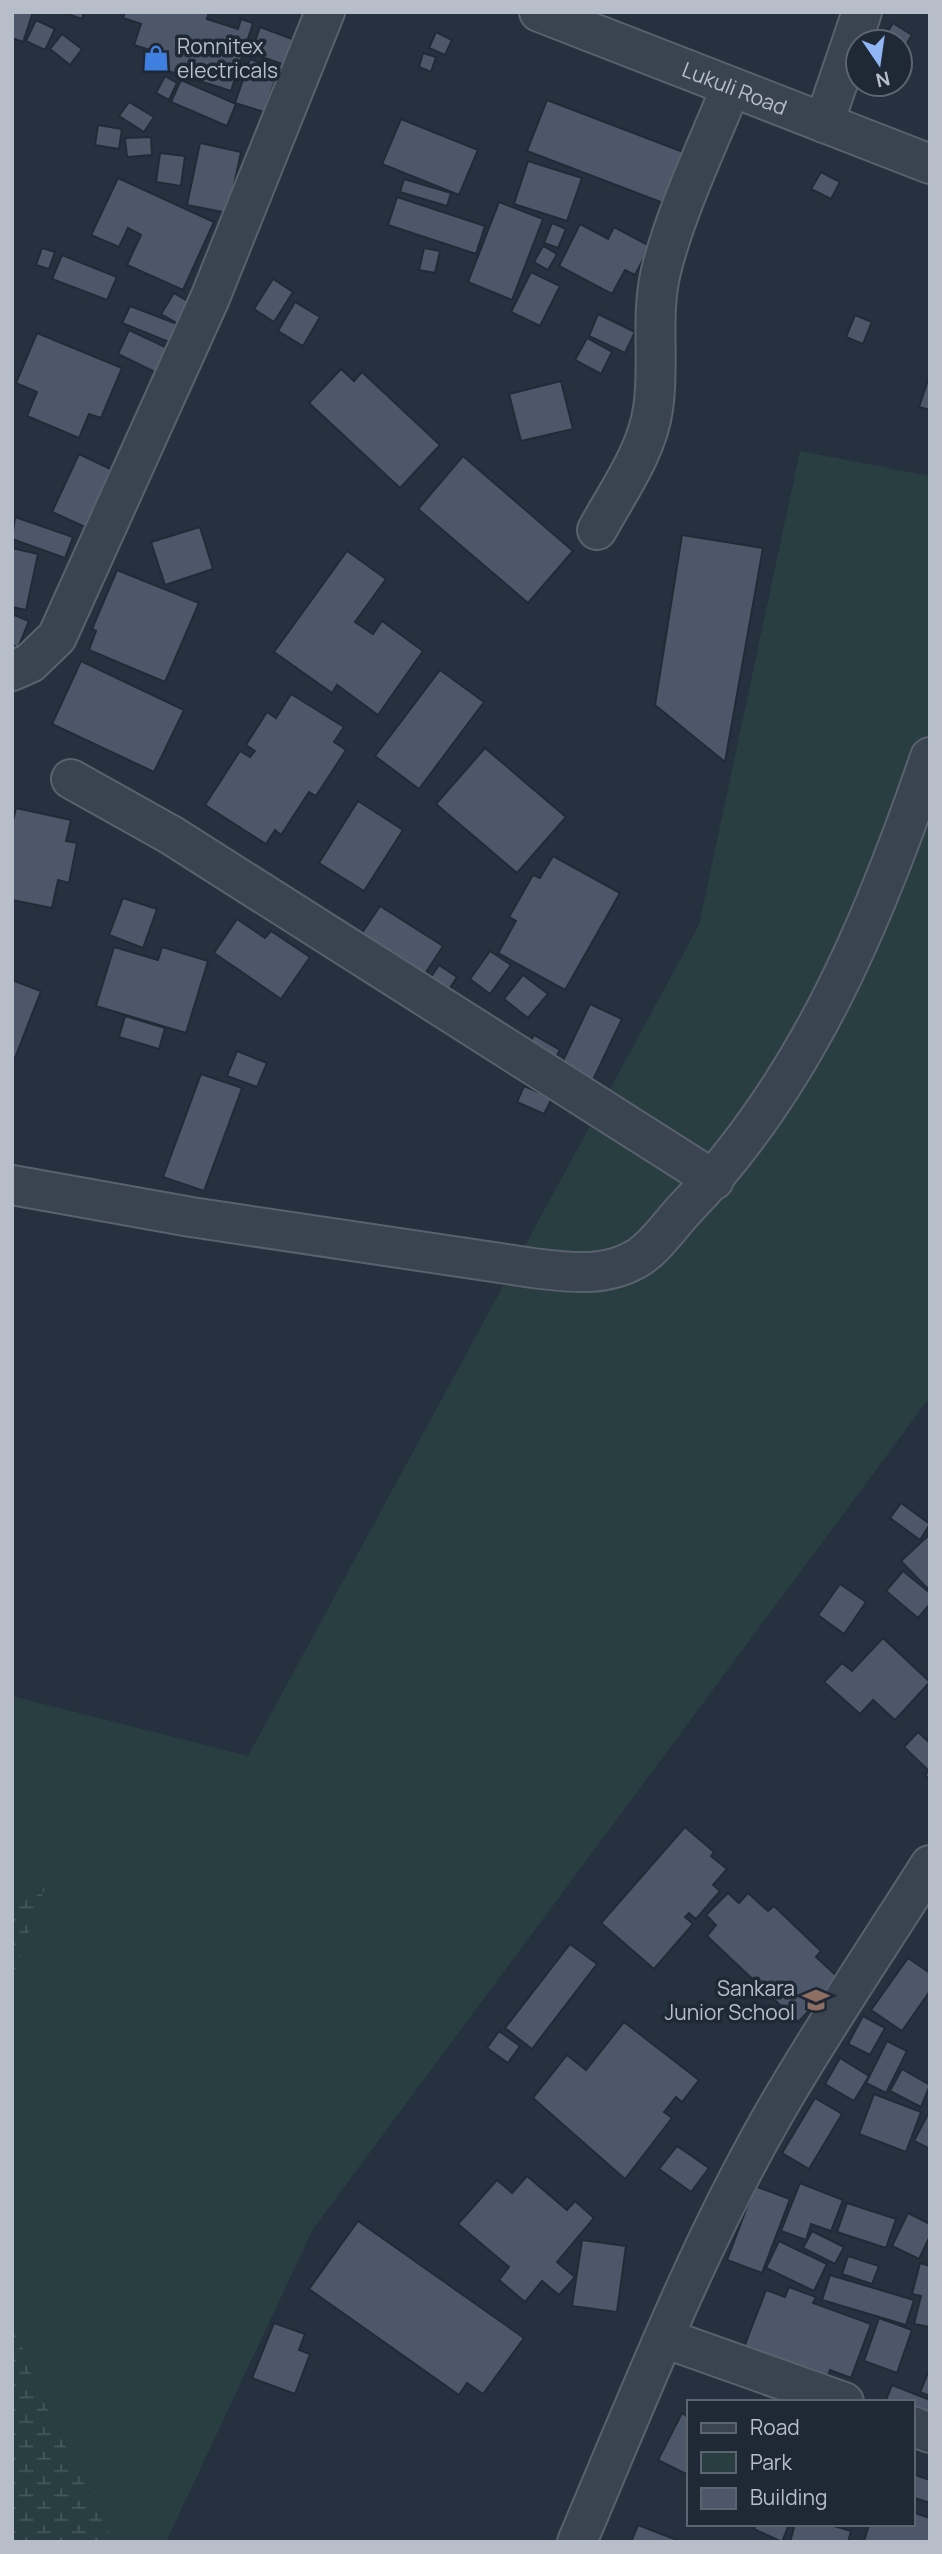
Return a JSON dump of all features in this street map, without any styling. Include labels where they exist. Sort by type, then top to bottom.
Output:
[{"type":"street","points":[[12,671],[30,663],[57,637],[210,298],[325,12]]},
{"type":"street","name":"Lukuli Road","points":[[539,12],[930,164]]},
{"type":"street","points":[[824,123],[862,12]]},
{"type":"street","points":[[597,530],[641,447],[653,412],[656,371],[654,326],[660,274],[673,233],[731,87]]},
{"type":"street","points":[[12,1185],[191,1217],[587,1274],[612,1269],[638,1258],[714,1180],[772,1101],[827,1012],[894,861],[930,757]]},
{"type":"street","points":[[71,779],[183,842],[714,1180]]},
{"type":"street","points":[[577,2542],[664,2338],[712,2234],[772,2118],[930,1865]]},
{"type":"street","points":[[664,2338],[838,2400]]},
{"type":"green space","points":[[800,451],[930,476],[930,1397],[313,2229],[166,2542],[113,2542],[34,2382],[12,2315],[12,1979],[45,1887],[12,1909],[12,1696],[248,1756],[699,925]]},
{"type":"green space","points":[[46,1885],[12,1979],[12,1909]]},
{"type":"green space","points":[[12,2315],[34,2382],[113,2542],[12,2542]]},
{"type":"building","points":[[12,12],[33,12],[23,42],[12,38]]},
{"type":"building","points":[[62,12],[84,12],[82,19]]},
{"type":"building","points":[[125,12],[209,12],[207,19],[238,29],[241,19],[253,23],[231,91],[146,64],[150,50],[134,45],[141,24],[123,18]]},
{"type":"building","points":[[36,20],[55,29],[45,50],[26,41]]},
{"type":"building","points":[[260,27],[295,40],[285,65],[251,53]]},
{"type":"building","points":[[436,32],[452,40],[445,55],[429,48]]},
{"type":"building","points":[[62,34],[82,49],[70,65],[50,49]]},
{"type":"building","points":[[423,53],[436,57],[431,72],[419,67]]},
{"type":"building","points":[[250,59],[279,69],[264,112],[235,103]]},
{"type":"building","points":[[165,76],[177,83],[169,100],[156,93]]},
{"type":"building","points":[[181,80],[236,104],[227,126],[171,102]]},
{"type":"building","points":[[547,100],[691,155],[671,206],[527,151]]},
{"type":"building","points":[[129,102],[154,117],[144,132],[119,116]]},
{"type":"building","points":[[401,119],[478,150],[459,195],[382,164]]},
{"type":"building","points":[[98,125],[122,129],[119,149],[95,145]]},
{"type":"building","points":[[151,137],[152,155],[127,157],[125,138]]},
{"type":"building","points":[[200,143],[241,152],[228,213],[187,205]]},
{"type":"building","points":[[160,153],[185,156],[181,186],[156,182]]},
{"type":"building","points":[[528,161],[582,178],[567,221],[514,204]]},
{"type":"building","points":[[821,172],[840,182],[831,199],[811,189]]},
{"type":"building","points":[[118,178],[214,222],[183,290],[127,265],[141,235],[128,228],[119,247],[91,235]]},
{"type":"building","points":[[404,179],[451,193],[447,206],[400,192]]},
{"type":"building","points":[[397,197],[485,226],[476,254],[388,225]]},
{"type":"building","points":[[499,202],[543,219],[512,300],[468,282]]},
{"type":"building","points":[[552,223],[566,229],[558,248],[544,243]]},
{"type":"building","points":[[580,224],[608,239],[614,227],[650,246],[635,275],[625,270],[612,294],[559,266]]},
{"type":"building","points":[[543,246],[557,254],[548,270],[534,262]]},
{"type":"building","points":[[42,248],[55,252],[49,269],[36,265]]},
{"type":"building","points":[[424,248],[440,251],[435,273],[419,270]]},
{"type":"building","points":[[62,255],[117,277],[107,300],[52,279]]},
{"type":"building","points":[[531,272],[560,286],[540,326],[511,312]]},
{"type":"building","points":[[273,279],[293,292],[274,322],[254,309]]},
{"type":"building","points":[[174,293],[194,305],[182,326],[161,314]]},
{"type":"building","points":[[295,302],[320,317],[303,346],[278,331]]},
{"type":"building","points":[[130,306],[177,324],[169,342],[122,323]]},
{"type":"building","points":[[598,314],[635,332],[625,353],[589,336]]},
{"type":"building","points":[[855,315],[872,322],[863,344],[846,337]]},
{"type":"building","points":[[129,330],[176,352],[163,376],[118,354]]},
{"type":"building","points":[[37,333],[122,368],[101,418],[89,414],[79,438],[27,416],[37,392],[16,383]]},
{"type":"building","points":[[587,338],[612,352],[601,374],[575,360]]},
{"type":"building","points":[[341,369],[354,381],[362,372],[440,445],[400,488],[309,403]]},
{"type":"building","points":[[928,380],[930,381],[930,410],[919,407]]},
{"type":"building","points":[[561,381],[573,429],[521,441],[509,394]]},
{"type":"building","points":[[79,454],[123,475],[96,532],[52,512]]},
{"type":"building","points":[[463,456],[573,551],[528,603],[418,509]]},
{"type":"building","points":[[15,517],[73,537],[65,558],[12,539]]},
{"type":"building","points":[[200,527],[213,569],[165,585],[151,542]]},
{"type":"building","points":[[682,535],[763,548],[725,762],[655,705]]},
{"type":"building","points":[[12,548],[38,554],[26,610],[12,607]]},
{"type":"building","points":[[347,551],[386,579],[355,622],[373,634],[382,621],[423,651],[378,715],[337,685],[332,693],[274,652]]},
{"type":"building","points":[[117,570],[199,603],[165,682],[89,650],[96,631],[92,629]]},
{"type":"building","points":[[12,614],[29,621],[18,648],[12,645]]},
{"type":"building","points":[[81,661],[184,710],[154,772],[52,724]]},
{"type":"building","points":[[440,670],[484,702],[419,789],[375,756]]},
{"type":"building","points":[[291,694],[344,727],[334,742],[346,750],[316,796],[309,792],[281,835],[275,830],[266,844],[205,805],[240,751],[250,757],[255,751],[246,745],[267,712],[276,718]]},
{"type":"building","points":[[485,748],[566,817],[517,873],[436,804]]},
{"type":"building","points":[[358,801],[403,830],[364,891],[319,863]]},
{"type":"building","points":[[16,808],[71,820],[66,841],[77,843],[69,883],[58,880],[52,908],[12,900],[12,825]]},
{"type":"building","points":[[553,856],[620,893],[565,990],[498,953],[516,921],[509,917],[533,875],[540,878]]},
{"type":"building","points":[[123,898],[157,909],[143,948],[109,935]]},
{"type":"building","points":[[380,906],[443,946],[419,983],[356,942]]},
{"type":"building","points":[[237,919],[265,938],[271,931],[310,957],[281,999],[214,953]]},
{"type":"building","points":[[114,947],[158,960],[162,947],[208,961],[186,1033],[96,1006]]},
{"type":"building","points":[[490,951],[511,965],[490,994],[470,979]]},
{"type":"building","points":[[439,965],[457,977],[444,997],[426,984]]},
{"type":"building","points":[[523,975],[548,994],[528,1018],[504,999]]},
{"type":"building","points":[[12,980],[41,991],[15,1058],[12,1057]]},
{"type":"building","points":[[590,1004],[622,1019],[593,1080],[561,1065]]},
{"type":"building","points":[[125,1016],[165,1028],[159,1049],[119,1037]]},
{"type":"building","points":[[534,1035],[560,1050],[551,1067],[525,1052]]},
{"type":"building","points":[[237,1051],[267,1063],[257,1087],[227,1076]]},
{"type":"building","points":[[201,1074],[242,1088],[204,1191],[163,1177]]},
{"type":"building","points":[[524,1086],[552,1098],[544,1114],[517,1102]]},
{"type":"building","points":[[901,1503],[930,1524],[920,1540],[890,1518]]},
{"type":"building","points":[[930,1534],[930,1586],[927,1588],[901,1561]]},
{"type":"building","points":[[903,1571],[930,1593],[930,1604],[918,1618],[886,1591]]},
{"type":"building","points":[[840,1584],[866,1602],[844,1634],[818,1615]]},
{"type":"building","points":[[883,1638],[930,1682],[895,1720],[873,1700],[860,1714],[824,1682],[842,1663],[852,1671]]},
{"type":"building","points":[[918,1732],[930,1743],[930,1780],[925,1775],[929,1771],[904,1747]]},
{"type":"building","points":[[685,1827],[714,1852],[711,1856],[727,1869],[713,1885],[720,1891],[696,1919],[689,1913],[685,1917],[693,1924],[654,1969],[601,1923]]},
{"type":"building","points":[[728,1893],[739,1903],[748,1893],[768,1911],[774,1906],[821,1951],[816,1957],[840,1979],[798,2022],[707,1936],[716,1925],[706,1915]]},
{"type":"building","points":[[570,1944],[597,1964],[532,2049],[505,2028]]},
{"type":"building","points":[[908,1958],[930,1973],[930,1991],[902,2031],[871,2010]]},
{"type":"building","points":[[863,2016],[885,2028],[870,2055],[848,2044]]},
{"type":"building","points":[[624,2022],[699,2080],[682,2102],[676,2097],[664,2112],[672,2118],[625,2179],[533,2098],[567,2055],[586,2070]]},
{"type":"building","points":[[499,2031],[520,2046],[508,2063],[487,2048]]},
{"type":"building","points":[[887,2041],[907,2051],[886,2093],[866,2083]]},
{"type":"building","points":[[840,2058],[869,2076],[854,2101],[825,2084]]},
{"type":"building","points":[[902,2069],[930,2085],[921,2107],[890,2091]]},
{"type":"building","points":[[874,2094],[921,2112],[906,2152],[859,2134]]},
{"type":"building","points":[[815,2098],[842,2114],[809,2169],[782,2153]]},
{"type":"building","points":[[930,2110],[930,2149],[914,2141]]},
{"type":"building","points":[[677,2146],[709,2168],[691,2192],[659,2169]]},
{"type":"building","points":[[527,2176],[567,2210],[575,2201],[594,2218],[557,2262],[575,2277],[559,2295],[542,2281],[525,2302],[499,2280],[509,2267],[458,2224],[497,2180],[512,2193]]},
{"type":"building","points":[[800,2183],[843,2200],[831,2231],[811,2224],[806,2240],[781,2231]]},
{"type":"building","points":[[755,2186],[790,2199],[762,2273],[727,2260]]},
{"type":"building","points":[[847,2203],[896,2219],[886,2248],[837,2232]]},
{"type":"building","points":[[908,2213],[930,2224],[930,2236],[919,2259],[892,2246]]},
{"type":"building","points":[[358,2221],[524,2338],[483,2394],[467,2383],[459,2395],[309,2289]]},
{"type":"building","points":[[812,2231],[844,2247],[835,2264],[803,2248]]},
{"type":"building","points":[[582,2240],[626,2246],[617,2312],[572,2306]]},
{"type":"building","points":[[779,2241],[827,2264],[814,2291],[766,2268]]},
{"type":"building","points":[[848,2256],[879,2266],[872,2284],[842,2274]]},
{"type":"building","points":[[920,2263],[930,2266],[930,2327],[914,2324],[921,2296],[912,2294]]},
{"type":"building","points":[[830,2275],[914,2300],[906,2325],[822,2300]]},
{"type":"building","points":[[789,2287],[816,2297],[813,2303],[871,2324],[851,2378],[830,2370],[824,2386],[741,2355],[766,2290],[785,2297]]},
{"type":"building","points":[[879,2318],[912,2330],[897,2373],[864,2361]]},
{"type":"building","points":[[274,2323],[305,2334],[299,2350],[310,2354],[295,2394],[252,2378]]},
{"type":"building","points":[[930,2368],[930,2396],[920,2392]]},
{"type":"building","points":[[892,2385],[930,2400],[930,2430],[914,2424],[914,2400],[886,2400]]},
{"type":"building","points":[[682,2413],[687,2416],[687,2474],[658,2460]]},
{"type":"building","points":[[914,2475],[930,2480],[930,2503],[914,2498]]},
{"type":"building","points":[[914,2513],[930,2518],[930,2542],[864,2542],[868,2526],[914,2526]]},
{"type":"building","points":[[638,2525],[682,2542],[631,2542]]},
{"type":"building","points":[[755,2526],[788,2526],[782,2542],[754,2529]]},
{"type":"building","points":[[794,2526],[834,2526],[851,2531],[848,2542],[790,2542]]},
{"type":"place","name":"Ronnitex electricals","points":[[156,58]]},
{"type":"place","name":"Sankara Junior School","points":[[816,2000]]}]
